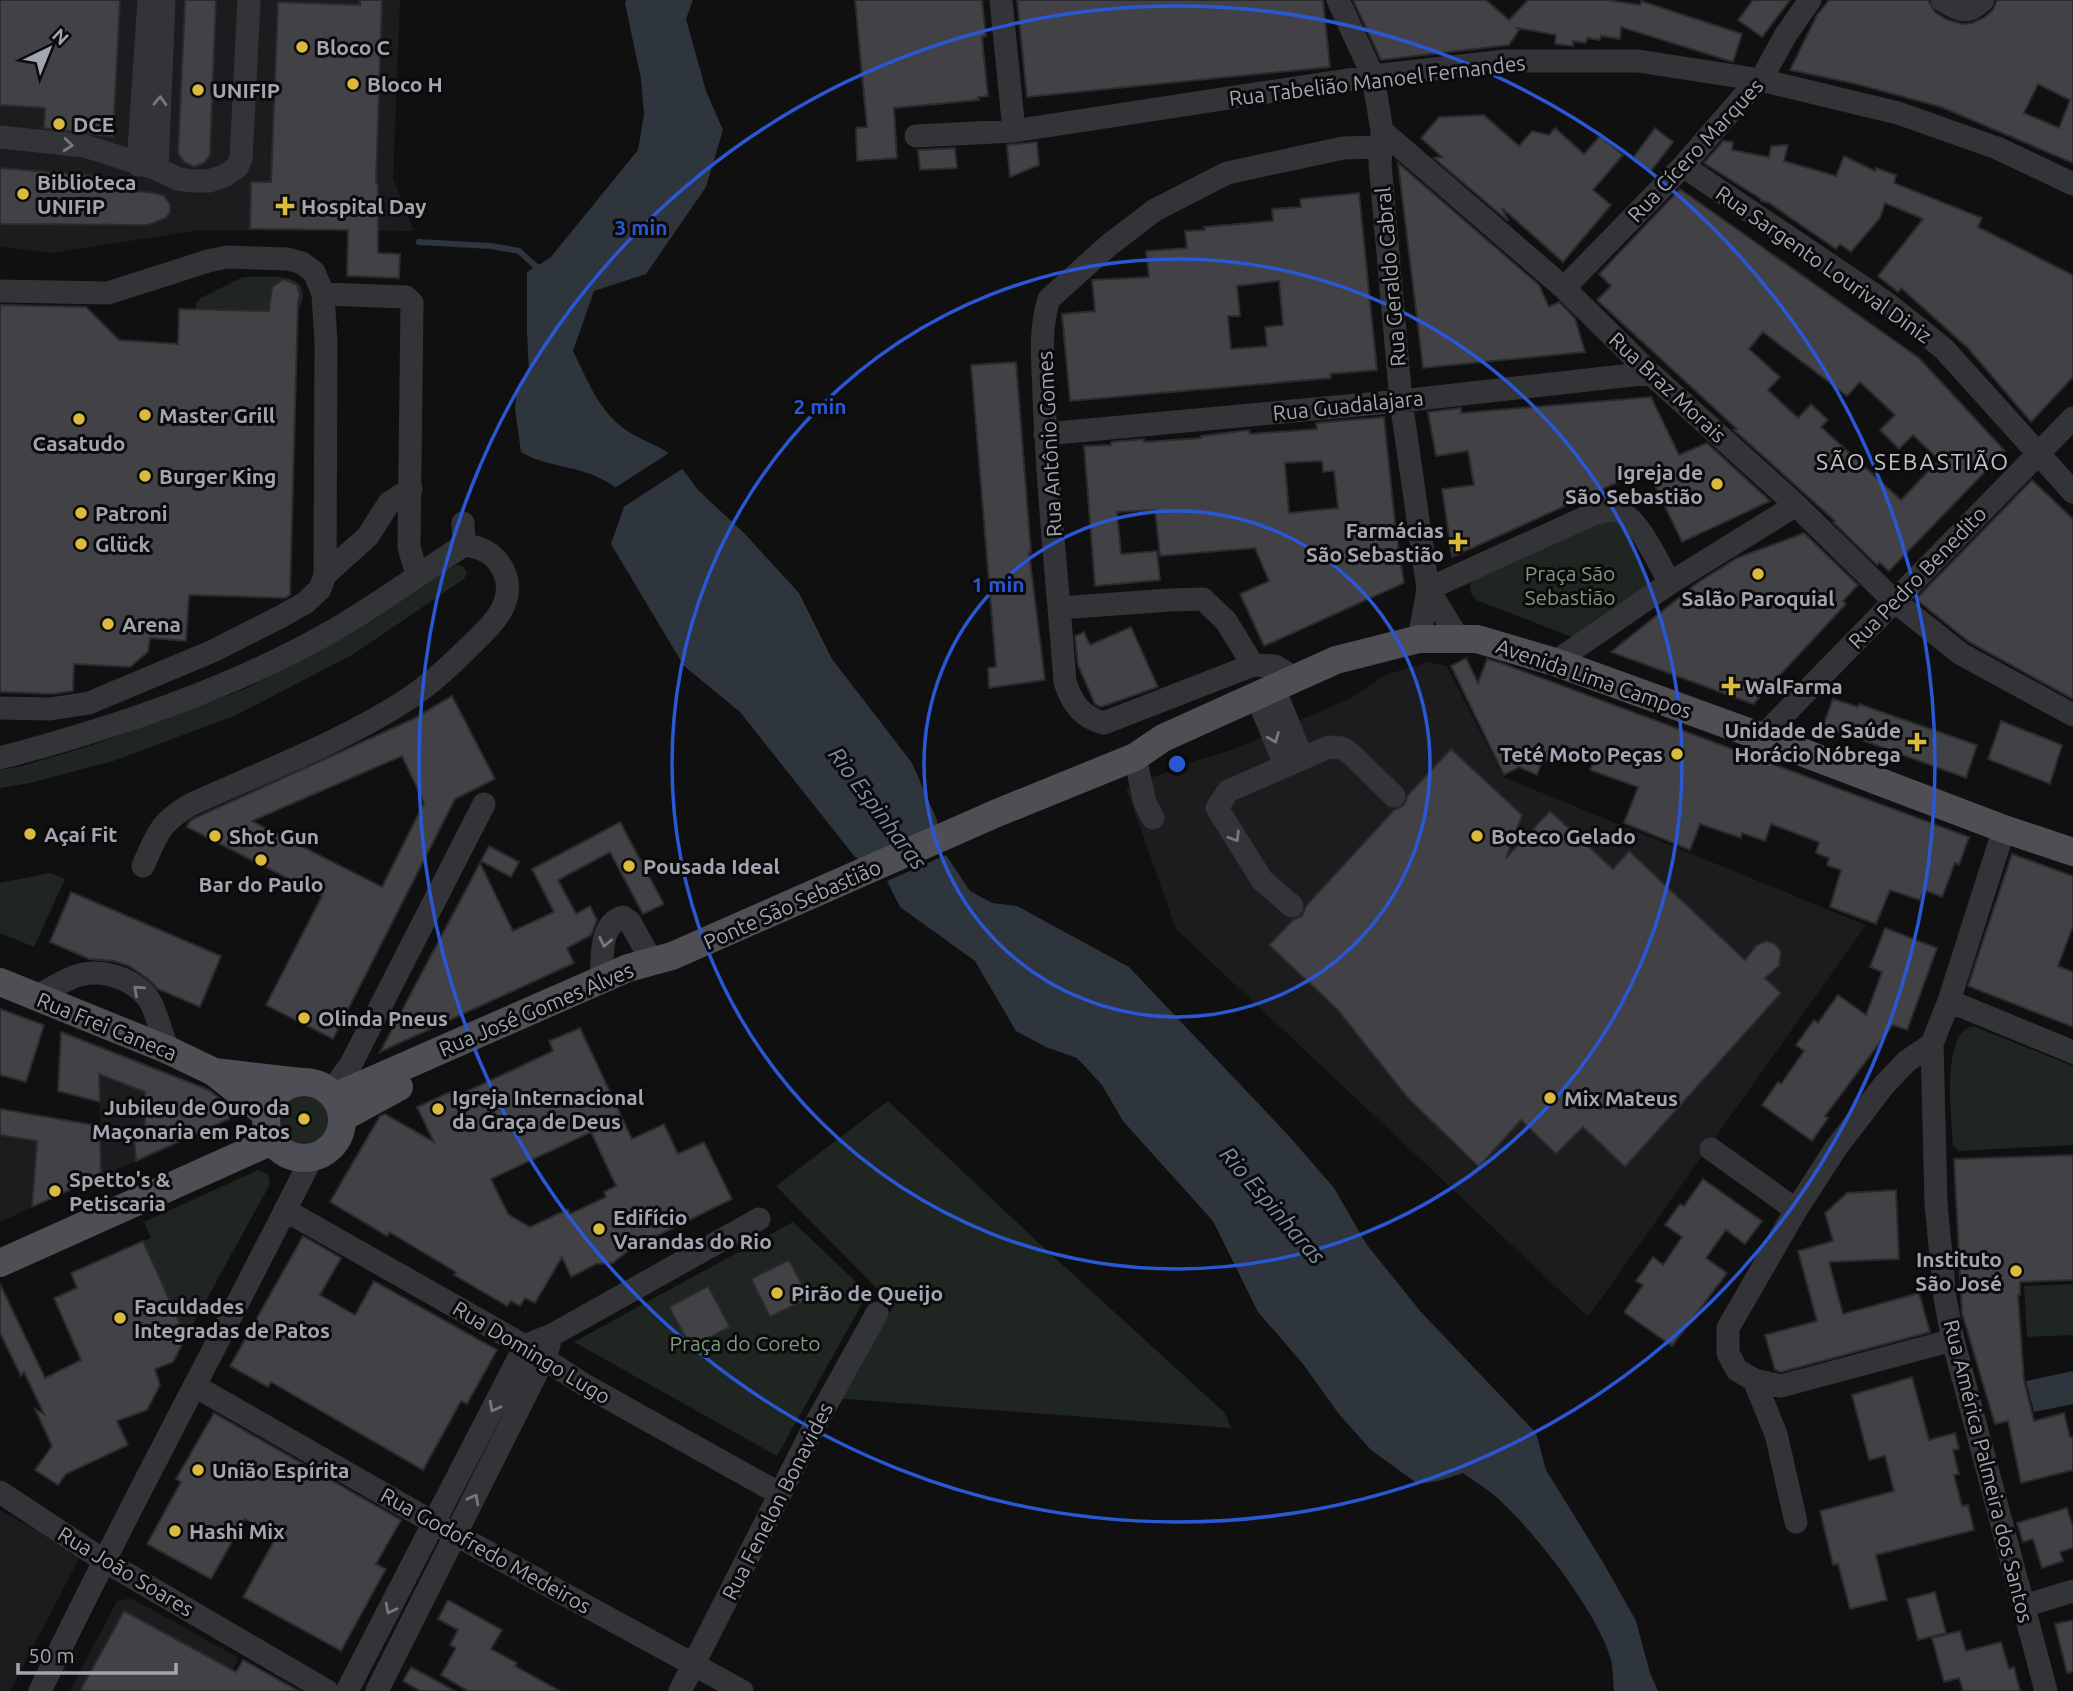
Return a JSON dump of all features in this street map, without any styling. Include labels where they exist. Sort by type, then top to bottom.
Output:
[{"type":"main road","name":"Avenida Lima Campos","points":[[1270,702],[1295,678],[1336,660],[1419,639],[1458,638],[1505,646],[2073,852]]},
{"type":"main road","name":"Avenida Lima Campos","points":[[1105,769],[1135,757],[1168,752],[1270,702],[1367,663],[1386,648]]},
{"type":"main road","name":"Ponte São Sebastião","points":[[662,959],[1105,769]]},
{"type":"main road","name":"Rua José Gomes Alves","points":[[335,1103],[628,968],[662,959]]},
{"type":"main road","name":"Rua José Gomes Alves","points":[[335,1103],[388,1091],[634,983],[662,959]]},
{"type":"main road","name":"Rua Frei Caneca","points":[[0,982],[168,1050],[214,1072],[302,1082]]},
{"type":"main road","name":"Rua Frei Caneca","points":[[214,1072],[268,1127]]},
{"type":"main road","points":[[302,1082],[320,1086],[335,1103],[341,1127],[333,1144],[312,1157],[303,1158],[285,1153],[268,1127],[272,1100],[281,1089],[302,1082]]},
{"type":"main road","points":[[0,1245],[268,1127]]},
{"type":"main road","points":[[0,1264],[268,1127]]},
{"type":"street","points":[[147,167],[149,0]]},
{"type":"street","points":[[147,167],[164,0]]},
{"type":"street","points":[[0,138],[85,146],[178,179],[209,181],[225,176],[237,167],[242,159],[249,0]]},
{"type":"street","points":[[1000,0],[1014,131]]},
{"type":"street","points":[[1338,0],[1373,76],[1381,139]]},
{"type":"street","name":"Rua Cícero Marques","points":[[1564,288],[1683,166],[1761,80],[1785,36],[1810,0]]},
{"type":"street","points":[[1942,0],[1964,12],[1983,0]]},
{"type":"street","name":"Rua Tabelião Manoel Fernandes","points":[[916,136],[1014,131],[1373,76],[1505,61],[1638,61],[1761,80],[1898,113],[1997,148],[2073,184]]},
{"type":"street","name":"Rua Braz Morais","points":[[1381,139],[1564,288],[1650,373],[1796,505],[1893,600],[1961,654],[2073,715]]},
{"type":"street","name":"Rua Antônio Gomes","points":[[1253,665],[1104,723],[1091,720],[1078,710],[1070,697],[1065,682],[1045,434],[1042,333],[1049,299],[1109,245],[1155,210],[1227,173],[1381,139]]},
{"type":"street","name":"Rua Geraldo Cabral","points":[[1381,139],[1380,163],[1401,401],[1427,589],[1419,639]]},
{"type":"street","name":"Rua Sargento Lourival Diniz","points":[[1683,166],[1888,304],[1935,341],[2073,492]]},
{"type":"street","points":[[0,291],[108,293],[227,257],[288,259],[302,263],[314,272],[323,294],[326,342],[325,575],[320,589],[305,603],[282,617],[214,650],[89,703],[50,709],[0,708]]},
{"type":"street","points":[[323,294],[406,297],[412,303],[409,547],[417,575]]},
{"type":"street","name":"Rua Guadalajara","points":[[1045,434],[1401,401],[1650,373]]},
{"type":"street","name":"Rua Pedro Benedito","points":[[1762,737],[2073,418]]},
{"type":"street","points":[[325,575],[368,536],[389,503],[411,489]]},
{"type":"street","points":[[1555,662],[1670,583],[1796,505]]},
{"type":"street","points":[[1427,589],[1593,514],[1608,510],[1620,512],[1639,530],[1670,583]]},
{"type":"street","points":[[0,758],[64,740],[227,682],[287,655],[336,629],[417,575],[464,534],[492,554],[507,581],[507,597],[491,627],[442,673],[407,700],[354,731],[171,816],[159,830],[142,866]]},
{"type":"street","name":"Rua Geraldo Cabral","points":[[1427,589],[1458,638]]},
{"type":"street","points":[[1060,608],[1203,600],[1226,621],[1253,665],[1275,666],[1295,678]]},
{"type":"street","points":[[1270,702],[1294,762]]},
{"type":"street","points":[[1292,906],[1262,880],[1217,808],[1228,790],[1329,747],[1342,748],[1394,796]]},
{"type":"street","points":[[1135,757],[1145,803],[1153,818]]},
{"type":"street","points":[[335,1103],[351,1064],[484,804]]},
{"type":"street","name":"Rua América Palmeira dos Santos","points":[[2004,829],[1949,1001],[1932,1044],[1936,1203],[1945,1298],[1953,1340],[2046,1691]]},
{"type":"street","points":[[601,980],[606,933],[616,919],[623,918],[630,922],[662,959]]},
{"type":"street","points":[[36,997],[80,974],[93,971],[109,973],[141,989],[151,1002],[168,1050]]},
{"type":"street","points":[[1949,1001],[2073,1052]]},
{"type":"street","points":[[1932,1044],[1884,1085],[1836,1148],[1728,1328],[1728,1353],[1737,1370],[1754,1380],[1781,1386],[1953,1340]]},
{"type":"street","points":[[1711,1149],[1797,1210]]},
{"type":"street","points":[[40,1691],[103,1560],[312,1157]]},
{"type":"street","name":"Rua Domingo Lugo","points":[[285,1210],[525,1346],[604,1396],[780,1494]]},
{"type":"street","points":[[348,1691],[525,1346],[552,1335],[759,1219]]},
{"type":"street","name":"Rua Fenelon Bonavides","points":[[680,1691],[780,1494],[877,1313]]},
{"type":"street","points":[[377,1691],[544,1359],[552,1335]]},
{"type":"street","points":[[1754,1380],[1776,1434],[1796,1522]]},
{"type":"street","name":"Rua Godofredo Medeiros","points":[[195,1386],[435,1523],[741,1691]]},
{"type":"street","name":"Rua João Soares","points":[[0,1492],[103,1560],[327,1691]]},
{"type":"street","points":[[2024,1606],[2073,1591]]},
{"type":"shaded area","name":"UNIFIP","points":[[0,0],[400,0],[393,179],[414,231],[200,230],[52,253],[0,247]]},
{"type":"shaded area","name":"Mix Mateus","points":[[1428,662],[1447,666],[1503,777],[1866,925],[1588,1317],[1176,929],[1126,788],[1198,760],[1235,749],[1353,697],[1385,675]]},
{"type":"shaded area","points":[[99,1046],[166,1073],[164,1138],[134,1138],[136,1161],[101,1176]]},
{"type":"shaded area","points":[[0,1135],[37,1141],[32,1207],[0,1222]]},
{"type":"shaded area","points":[[0,1510],[81,1555],[10,1691],[0,1691]]},
{"type":"shaded area","points":[[131,1598],[239,1658],[221,1691],[70,1691],[117,1601]]},
{"type":"green space","points":[[243,277],[277,277],[297,282],[302,289],[303,298],[297,312],[196,310],[196,303],[201,298]]},
{"type":"green space","name":"Praça São Sebastião","points":[[1610,517],[1623,519],[1651,585],[1575,638],[1476,600],[1471,593],[1470,584],[1476,578]]},
{"type":"green space","points":[[456,565],[464,567],[467,573],[464,579],[352,655],[234,716],[113,761],[30,783],[0,788],[0,770],[96,744],[245,689],[301,660]]},
{"type":"green space","points":[[50,873],[65,879],[34,947],[0,933],[0,883]]},
{"type":"green space","points":[[1973,1026],[2073,1066],[2073,1145],[1959,1151],[1953,1145],[1950,1098],[1952,1060],[1956,1044],[1963,1032]]},
{"type":"green space","points":[[304,1092],[315,1094],[324,1100],[330,1109],[330,1131],[324,1140],[315,1146],[304,1148],[293,1146],[284,1140],[278,1131],[276,1120],[278,1109],[284,1100],[293,1094]]},
{"type":"green space","points":[[888,1101],[1225,1413],[1231,1428],[832,1398],[894,1306],[776,1186]]},
{"type":"green space","points":[[258,1170],[268,1174],[270,1184],[186,1337],[143,1241],[151,1238],[144,1222]]},
{"type":"green space","name":"Praça do Coreto","points":[[793,1222],[868,1293],[777,1456],[574,1342]]},
{"type":"green space","points":[[2073,1284],[2073,1335],[2027,1337],[2024,1286]]},
{"type":"water","points":[[626,0],[693,0],[686,19],[706,91],[723,130],[706,187],[646,274],[594,291],[573,351],[596,397],[612,418],[632,434],[675,458],[621,492],[608,482],[583,471],[546,462],[521,452],[515,409],[517,388],[529,369],[527,272],[550,258],[638,150],[644,114],[641,79]]},
{"type":"water","name":"Rio Espinharas","points":[[680,466],[698,490],[744,533],[799,593],[832,659],[912,763],[937,820],[940,838],[874,867],[855,857],[740,712],[684,666],[611,544],[626,501]]},
{"type":"water","name":"Rio Espinharas","points":[[946,855],[970,891],[992,903],[1017,906],[1129,967],[1289,1136],[1334,1188],[1367,1245],[1421,1312],[1536,1433],[1546,1470],[1636,1621],[1650,1673],[1658,1691],[1614,1691],[1612,1664],[1605,1644],[1579,1596],[1523,1524],[1489,1491],[1463,1473],[1418,1484],[1371,1450],[1258,1312],[1213,1221],[1123,1121],[1102,1085],[1077,1058],[1046,1047],[1016,1031],[975,961],[900,907],[887,881]]},
{"type":"water","points":[[2073,1371],[2073,1404],[2034,1412],[2026,1381]]},
{"type":"pier","points":[[672,451],[685,467],[619,510],[622,495],[613,489]]},
{"type":"building","points":[[0,0],[120,0],[113,137],[44,128],[45,108],[0,105]]},
{"type":"building","points":[[185,0],[216,0],[210,155],[204,163],[194,167],[184,162],[178,153]]},
{"type":"building","points":[[360,0],[382,0],[376,184],[378,253],[400,254],[399,278],[347,276],[348,230],[250,229],[251,182],[271,182],[278,2],[360,5]]},
{"type":"building","points":[[855,0],[982,0],[986,36],[982,37],[988,96],[978,97],[979,100],[894,108],[897,158],[857,161],[856,128],[867,127]]},
{"type":"building","points":[[1017,0],[1323,0],[1330,67],[1027,97]]},
{"type":"building","points":[[1353,0],[1486,0],[1509,20],[1528,0],[1608,0],[1640,5],[1641,1],[1742,34],[1733,62],[1621,27],[1620,39],[1601,36],[1600,40],[1587,38],[1586,43],[1573,41],[1573,46],[1555,44],[1556,35],[1517,28],[1519,30],[1509,45],[1381,60]]},
{"type":"building","points":[[1753,0],[1790,0],[1762,37],[1738,20]]},
{"type":"building","points":[[1829,0],[1928,0],[1935,12],[1948,20],[1964,24],[1985,17],[1993,10],[1997,0],[2073,0],[2073,163],[1941,107],[1856,84],[1790,70],[1817,15]],"holes":[[[2038,84],[2070,100],[2059,128],[2024,113]]]},
{"type":"building","points":[[1484,115],[1519,146],[1532,131],[1549,135],[1555,128],[1584,154],[1600,136],[1623,155],[1593,190],[1611,205],[1563,262],[1502,208],[1508,221],[1434,158],[1442,157],[1421,138],[1439,117]]},
{"type":"building","points":[[1655,128],[1673,142],[1651,171],[1633,158]]},
{"type":"building","points":[[1723,141],[1733,142],[1732,150],[1769,157],[1771,146],[1788,145],[1784,161],[1836,176],[1844,156],[1875,171],[1876,168],[1896,175],[1894,183],[1982,218],[1978,227],[2073,275],[2073,377],[2031,422],[1968,348],[1901,288],[1898,292],[1878,276],[1923,219],[1885,203],[1880,218],[1851,252],[1840,244],[1836,249],[1704,163]]},
{"type":"building","points":[[1037,142],[1039,165],[1010,177],[1007,145]]},
{"type":"building","points":[[955,148],[957,168],[920,170],[918,150]]},
{"type":"building","points":[[1398,163],[1539,285],[1549,307],[1559,302],[1575,318],[1585,352],[1423,368]]},
{"type":"building","points":[[0,168],[99,176],[127,190],[164,196],[170,204],[170,212],[166,218],[148,225],[0,224]]},
{"type":"building","points":[[1680,189],[1919,358],[2005,451],[1889,571],[1879,562],[1877,565],[1833,522],[1835,521],[1597,300],[1611,286],[1599,274]],"holes":[[[1763,332],[1847,396],[1860,382],[1895,415],[1880,430],[1899,449],[1913,435],[1939,460],[1901,500],[1821,427],[1828,420],[1811,404],[1798,418],[1768,390],[1780,377],[1749,349]]]},
{"type":"building","points":[[1359,193],[1377,370],[1330,374],[1331,378],[1070,401],[1062,314],[1095,311],[1092,280],[1149,277],[1146,251],[1187,248],[1185,231],[1273,221],[1272,209],[1301,207],[1300,199]],"holes":[[[1279,281],[1283,325],[1265,327],[1267,346],[1231,349],[1228,316],[1240,316],[1237,286]]]},
{"type":"building","points":[[284,279],[297,285],[300,295],[290,595],[285,598],[189,595],[186,641],[150,638],[148,652],[130,667],[74,664],[73,691],[54,694],[0,692],[0,305],[86,307],[119,340],[178,344],[179,309],[269,311],[272,287]]},
{"type":"building","points":[[1016,362],[1029,552],[1045,680],[989,688],[988,668],[996,667],[971,365]]},
{"type":"building","points":[[1651,397],[1679,455],[1707,443],[1770,501],[1682,542],[1647,469],[1452,557],[1442,489],[1474,485],[1468,451],[1436,456],[1428,412],[1461,408],[1461,413]]},
{"type":"building","points":[[1384,417],[1404,583],[1264,646],[1240,594],[1269,581],[1255,548],[1160,556],[1155,510],[1117,512],[1121,554],[1157,551],[1160,580],[1095,586],[1084,446],[1111,445],[1111,442],[1144,439],[1144,442],[1201,438],[1249,430],[1250,434],[1317,429],[1316,423]],"holes":[[[1322,461],[1323,472],[1334,471],[1338,508],[1289,513],[1285,463]]]},
{"type":"building","points":[[2032,480],[2073,519],[2073,699],[1969,642],[1916,599]]},
{"type":"building","points":[[1804,533],[1858,585],[1843,601],[1846,604],[1753,704],[1611,652],[1697,583],[1737,558]]},
{"type":"building","points":[[1131,627],[1158,687],[1101,707],[1095,704],[1078,665],[1075,636],[1084,632],[1090,645]]},
{"type":"building","points":[[1466,658],[1478,683],[1487,659],[1501,663],[1969,837],[1959,865],[1955,863],[1942,897],[1924,890],[1920,900],[1890,890],[1876,924],[1830,907],[1841,870],[1827,865],[1829,858],[1816,853],[1819,842],[1771,824],[1765,841],[1742,833],[1741,838],[1700,824],[1690,850],[1624,823],[1638,787],[1590,770],[1595,758],[1562,745],[1555,763],[1543,759],[1537,775],[1519,767],[1504,775],[1451,666]]},
{"type":"building","points":[[452,696],[495,779],[455,799],[333,1039],[266,1005],[322,896],[187,827],[190,821],[197,817],[413,719]],"holes":[[[402,756],[424,803],[382,887],[252,821]]]},
{"type":"building","points":[[1833,699],[1858,707],[1859,704],[1977,745],[1966,778],[1823,726]]},
{"type":"building","points":[[2001,721],[2062,745],[2050,784],[1988,759]]},
{"type":"building","points":[[1451,749],[1522,815],[1506,858],[1550,811],[1613,869],[1629,851],[1745,960],[1757,945],[1766,941],[1775,944],[1781,952],[1779,966],[1765,978],[1781,993],[1625,1167],[1583,1127],[1556,1154],[1521,1120],[1479,1167],[1408,1098],[1337,1009],[1269,945],[1293,920],[1302,916],[1306,906],[1394,810],[1404,805],[1408,795]]},
{"type":"building","points":[[620,822],[664,904],[643,914],[610,852],[558,880],[576,914],[590,906],[597,920],[591,935],[567,948],[574,963],[380,1052],[480,863],[513,931],[554,912],[532,869]]},
{"type":"building","points":[[489,846],[519,862],[511,877],[481,861]]},
{"type":"building","points":[[2012,854],[2073,876],[2073,926],[2058,966],[2073,972],[2073,1027],[1968,986]]},
{"type":"building","points":[[71,892],[221,956],[200,1007],[158,989],[129,966],[113,961],[89,959],[50,942]]},
{"type":"building","points":[[1885,928],[1937,948],[1907,1030],[1893,1025],[1825,1116],[1828,1118],[1812,1141],[1762,1105],[1778,1082],[1781,1084],[1804,1051],[1796,1045],[1814,1020],[1818,1023],[1838,995],[1866,1015],[1882,972],[1870,967]]},
{"type":"building","points":[[0,1009],[44,1025],[26,1082],[0,1075]]},
{"type":"building","points":[[580,1028],[632,1139],[664,1124],[678,1154],[704,1142],[732,1199],[630,1249],[613,1263],[596,1264],[571,1277],[562,1257],[535,1303],[525,1298],[520,1306],[511,1301],[507,1306],[389,1232],[387,1236],[330,1202],[380,1116],[385,1114],[434,1142],[417,1107],[450,1092],[453,1098],[553,1051],[549,1041]],"holes":[[[591,1132],[616,1186],[604,1192],[606,1197],[570,1214],[568,1209],[530,1227],[508,1214],[491,1179]]]},
{"type":"building","points":[[61,1032],[209,1090],[229,1106],[229,1119],[136,1161],[134,1138],[145,1138],[145,1092],[99,1074],[100,1102],[58,1091]]},
{"type":"building","points":[[0,1109],[100,1126],[101,1176],[32,1207],[37,1141],[0,1135]]},
{"type":"building","name":"Instituto São José","points":[[2073,1155],[2073,1280],[2020,1282],[2018,1295],[2024,1380],[2034,1421],[2064,1413],[2070,1437],[2073,1437],[2073,1470],[2021,1483],[2008,1421],[1995,1424],[1962,1313],[1954,1159]]},
{"type":"building","points":[[1703,1179],[1762,1221],[1745,1244],[1726,1230],[1706,1258],[1727,1273],[1672,1346],[1624,1312],[1643,1285],[1636,1281],[1653,1257],[1663,1265],[1682,1237],[1665,1225],[1680,1204],[1684,1206]]},
{"type":"building","points":[[1896,1190],[1899,1259],[1829,1262],[1843,1314],[1919,1293],[1930,1332],[1781,1372],[1775,1370],[1765,1335],[1817,1321],[1798,1251],[1833,1241],[1825,1213],[1847,1193]]},
{"type":"building","points":[[303,1236],[341,1258],[320,1295],[355,1315],[374,1281],[497,1350],[467,1404],[461,1401],[423,1470],[271,1382],[268,1387],[230,1366]]},
{"type":"building","points":[[143,1241],[186,1337],[173,1362],[155,1369],[160,1385],[147,1410],[117,1421],[128,1445],[66,1474],[58,1485],[35,1470],[52,1446],[35,1409],[44,1414],[24,1372],[21,1376],[0,1333],[0,1284],[45,1378],[81,1360],[54,1298],[77,1288],[71,1273]]},
{"type":"building","points":[[789,1260],[809,1298],[770,1317],[751,1279]]},
{"type":"building","points":[[708,1286],[730,1327],[691,1347],[669,1307]]},
{"type":"building","points":[[1912,1377],[1929,1440],[1955,1433],[1959,1449],[1953,1450],[1959,1474],[1954,1475],[1962,1506],[1968,1505],[1974,1530],[1876,1555],[1887,1600],[1850,1609],[1838,1564],[1833,1565],[1820,1511],[1894,1491],[1885,1456],[1869,1460],[1852,1395]]},
{"type":"building","points":[[214,1413],[401,1520],[376,1564],[386,1569],[341,1651],[243,1597],[276,1537],[245,1519],[211,1579],[147,1544],[181,1482],[176,1479]]},
{"type":"building","points":[[2067,1508],[2073,1527],[2073,1548],[2060,1552],[2063,1561],[2042,1568],[2033,1539],[2023,1542],[2017,1523]]},
{"type":"building","points":[[1935,1592],[1946,1633],[1918,1640],[1907,1599]]},
{"type":"building","points":[[448,1600],[502,1630],[491,1649],[560,1691],[468,1691],[441,1675],[456,1648],[450,1645],[458,1630],[438,1619]]},
{"type":"building","points":[[124,1611],[236,1672],[243,1660],[299,1691],[80,1691]]},
{"type":"building","points":[[2073,1620],[2073,1672],[2067,1673],[2055,1624]]},
{"type":"building","points":[[1960,1631],[1966,1651],[2001,1642],[2009,1669],[2014,1667],[2020,1691],[1963,1691],[1959,1678],[1944,1682],[1932,1638]]},
{"type":"building","points":[[411,1667],[455,1691],[421,1691],[403,1681]]},
{"type":"waterway","points":[[419,242],[491,246],[519,251],[541,271]]},
{"type":"place","name":"Bloco C","points":[[302,47]]},
{"type":"place","name":"Bloco H","points":[[353,84]]},
{"type":"place","name":"UNIFIP","points":[[198,90]]},
{"type":"place","name":"DCE","points":[[59,124]]},
{"type":"place","name":"Biblioteca UNIFIP","points":[[23,194]]},
{"type":"place","name":"Hospital Day","points":[[285,206]]},
{"type":"place","name":"Master Grill","points":[[145,415]]},
{"type":"place","name":"Casatudo","points":[[79,419]]},
{"type":"place","name":"Burger King","points":[[145,476]]},
{"type":"place","name":"Igreja de São Sebastião","points":[[1717,484]]},
{"type":"place","name":"Patroni","points":[[81,513]]},
{"type":"place","name":"Farmácias São Sebastião","points":[[1458,542]]},
{"type":"place","name":"Glück","points":[[81,544]]},
{"type":"place","name":"Salão Paroquial","points":[[1758,574]]},
{"type":"place","name":"Arena","points":[[108,624]]},
{"type":"place","name":"WalFarma","points":[[1731,686]]},
{"type":"place","name":"Unidade de Saúde Horácio Nóbrega","points":[[1917,742]]},
{"type":"place","name":"Teté Moto Peças","points":[[1677,754]]},
{"type":"place","name":"Açaí Fit","points":[[30,834]]},
{"type":"place","name":"Shot Gun","points":[[215,836]]},
{"type":"place","name":"Boteco Gelado","points":[[1477,836]]},
{"type":"place","name":"Bar do Paulo","points":[[261,860]]},
{"type":"place","name":"Pousada Ideal","points":[[629,866]]},
{"type":"place","name":"Olinda Pneus","points":[[304,1018]]},
{"type":"place","name":"Mix Mateus","points":[[1550,1098]]},
{"type":"place","name":"Igreja Internacional da Graça de Deus","points":[[438,1109]]},
{"type":"place","name":"Jubileu de Ouro da Maçonaria em Patos","points":[[304,1119]]},
{"type":"place","name":"Spetto's & Petiscaria","points":[[55,1191]]},
{"type":"place","name":"Edifício Varandas do Rio","points":[[599,1229]]},
{"type":"place","name":"Instituto São José","points":[[2016,1271]]},
{"type":"place","name":"Pirão de Queijo","points":[[777,1293]]},
{"type":"place","name":"Faculdades Integradas de Patos","points":[[120,1318]]},
{"type":"place","name":"União Espírita","points":[[198,1470]]},
{"type":"place","name":"Hashi Mix","points":[[175,1531]]},
{"type":"district","name":"SÃO SEBASTIÃO","points":[[1913,461]]}]
